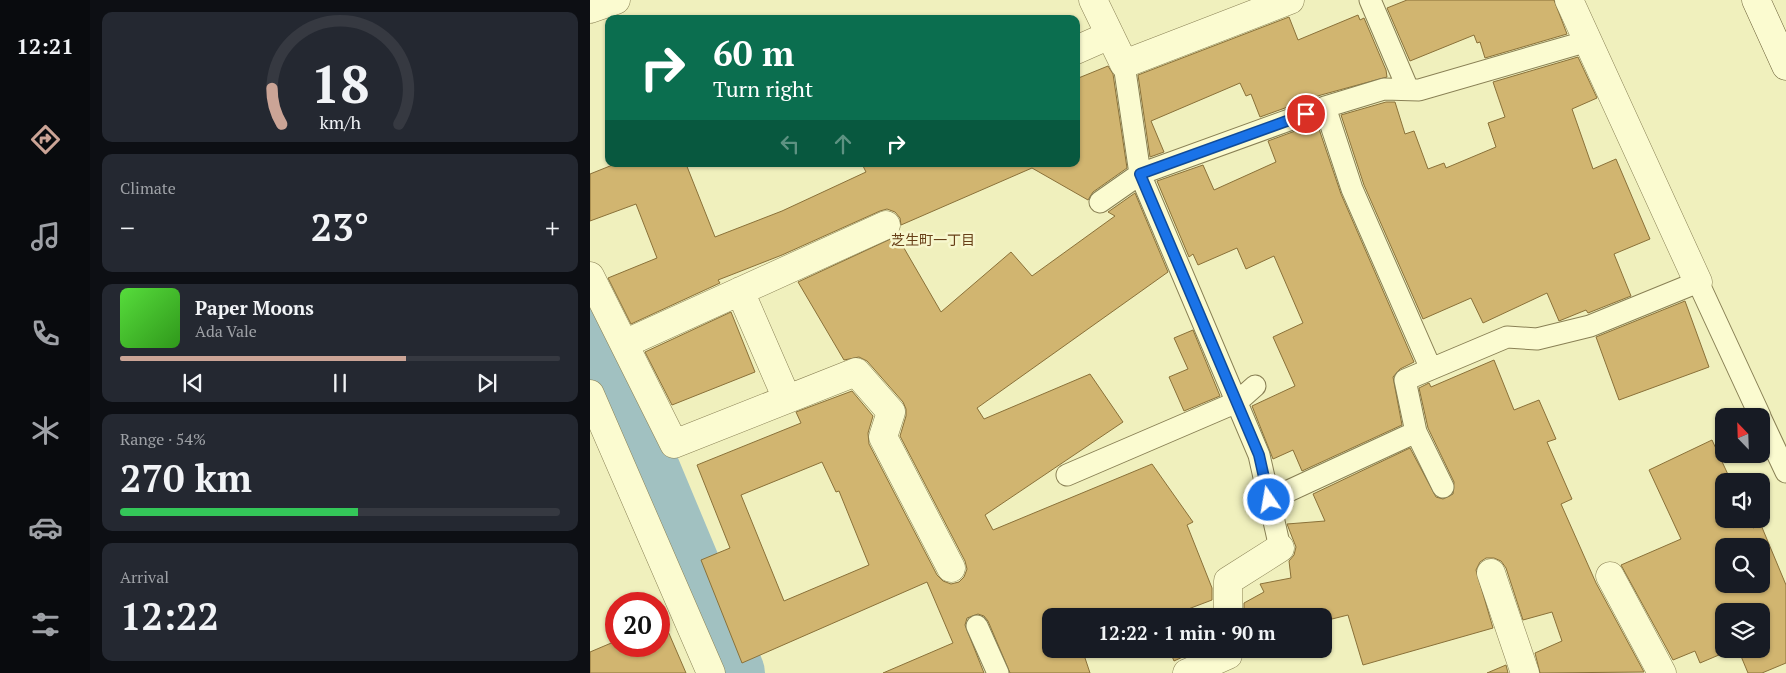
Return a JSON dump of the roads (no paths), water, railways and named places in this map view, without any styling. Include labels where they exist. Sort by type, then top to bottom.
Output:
[{"type":"street","points":[[590,9],[616,0]]},
{"type":"street","points":[[1093,0],[1124,64],[1290,0]]},
{"type":"street","points":[[1569,0],[1698,282]]},
{"type":"street","points":[[1756,0],[1786,66]]},
{"type":"street","points":[[1080,48],[1110,35]]},
{"type":"street","points":[[624,344],[886,225]]},
{"type":"street","points":[[590,276],[674,444],[856,372],[891,412],[883,436],[951,568]]},
{"type":"street","points":[[740,291],[787,399]]},
{"type":"street","points":[[592,405],[711,673]]},
{"type":"street","points":[[1228,608],[1228,581],[1280,548]]},
{"type":"street","points":[[1491,573],[1525,673]]},
{"type":"street","points":[[1610,576],[1662,673]]},
{"type":"street","points":[[1187,673],[1221,658]]},
{"type":"lane","points":[[1370,0],[1408,89]]},
{"type":"lane","points":[[1100,202],[1140,174],[1325,107],[1384,88],[1419,90],[1588,41]]},
{"type":"lane","points":[[1124,64],[1140,174],[1259,455],[1280,548]]},
{"type":"lane","points":[[1325,107],[1352,189],[1431,369]]},
{"type":"lane","points":[[1443,487],[1416,432],[1405,380],[1507,337],[1537,339],[1590,326],[1698,282],[1757,408]]},
{"type":"lane","points":[[1067,475],[1236,402],[1256,386]]},
{"type":"lane","points":[[1269,500],[1416,432]]},
{"type":"lane","points":[[1770,437],[1786,472]]},
{"type":"lane","points":[[977,626],[998,673]]},
{"type":"waterway","points":[[590,333],[732,673]]},
{"type":"district","name":"芝生町一丁目","points":[[933,239]]}]
